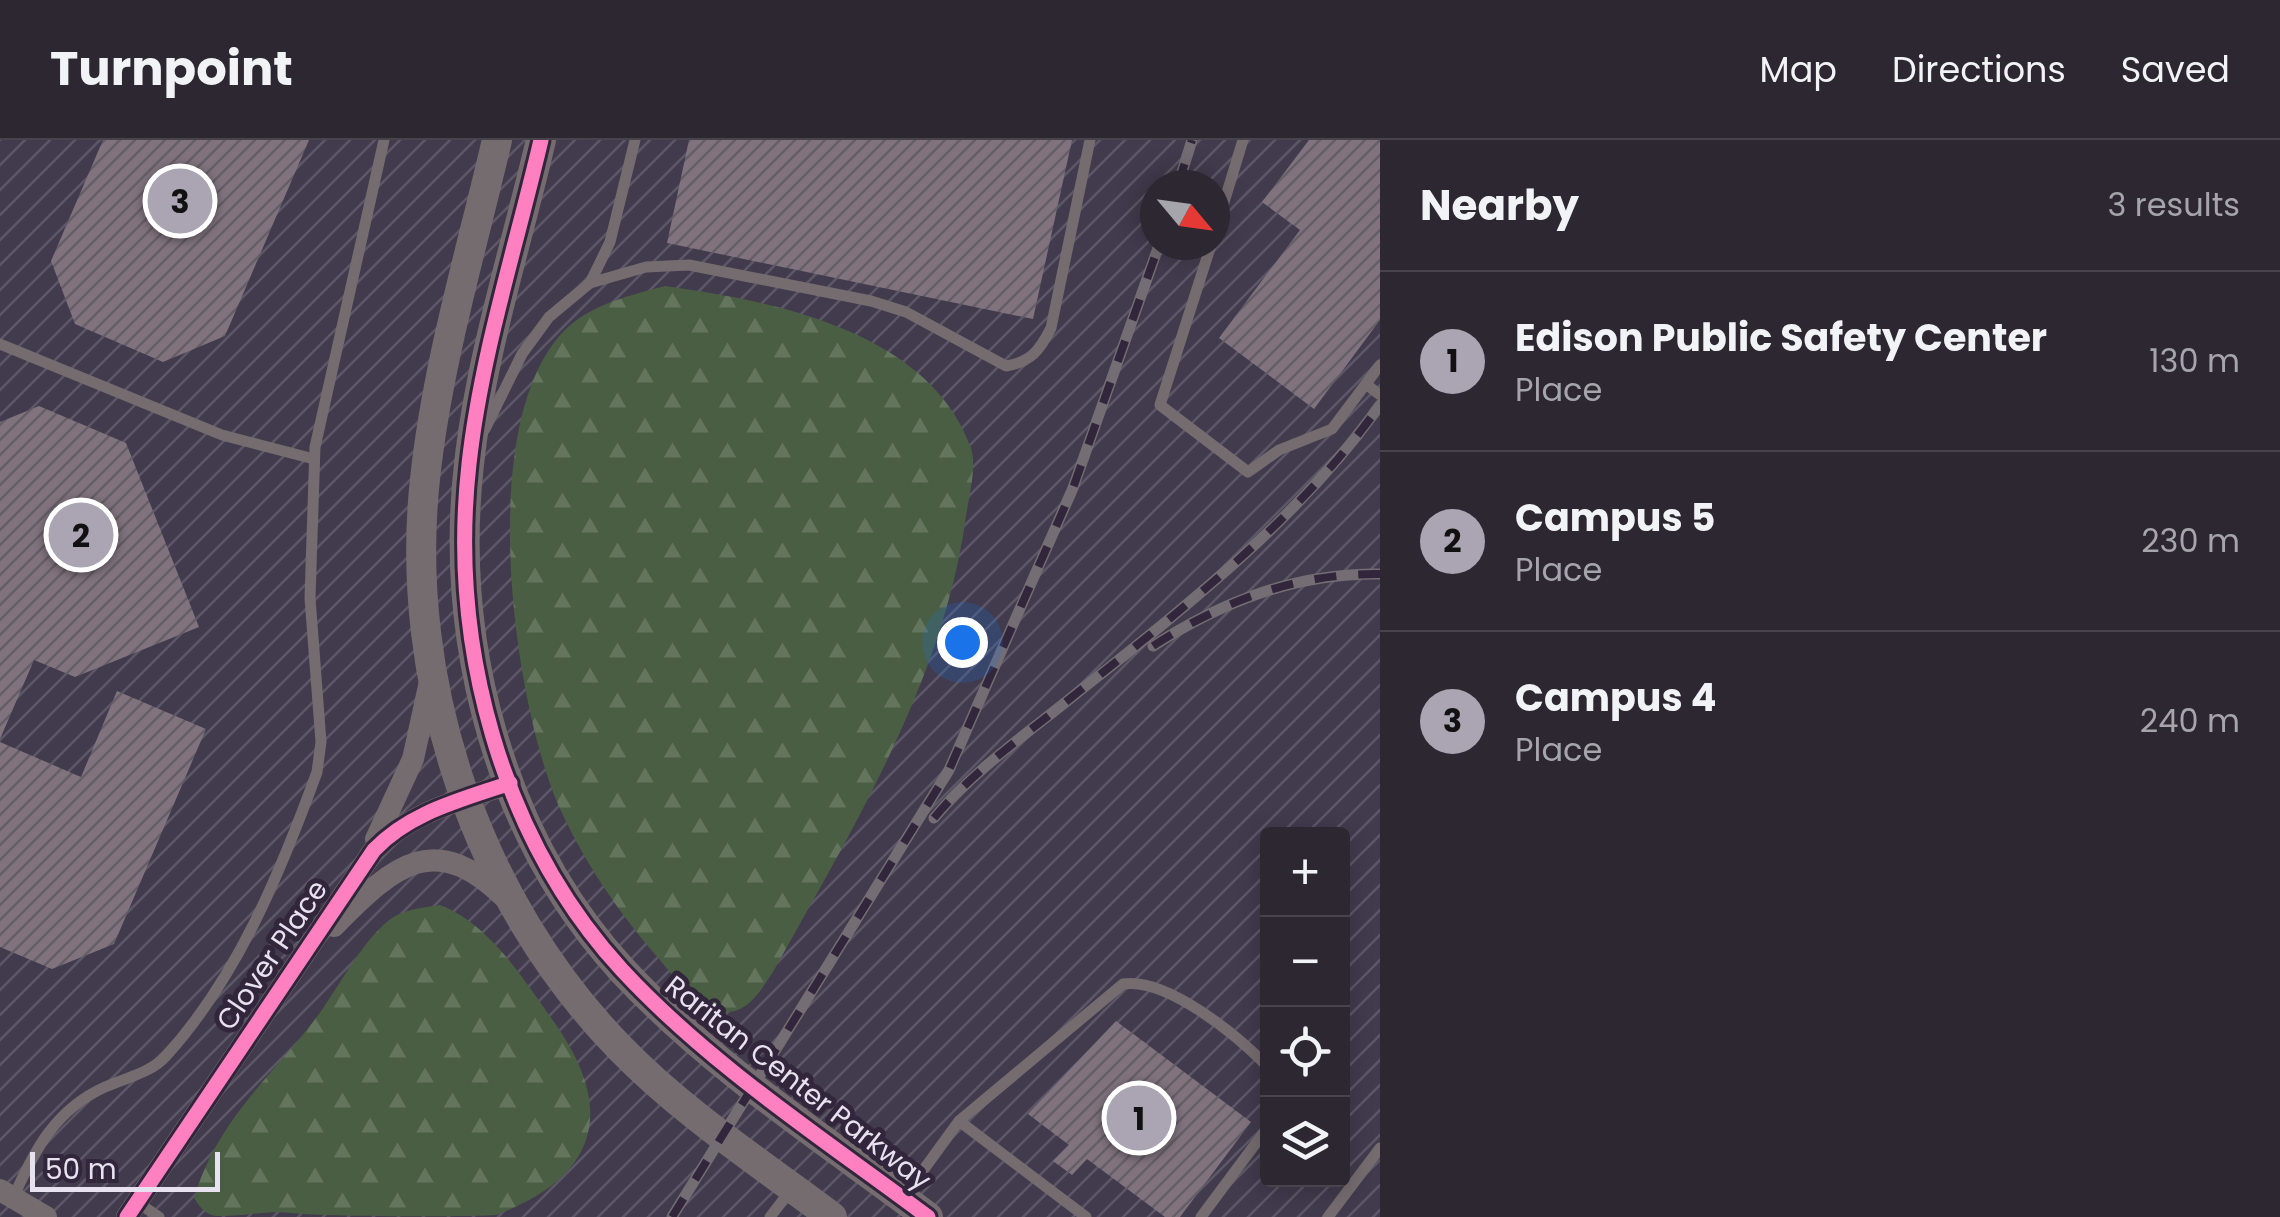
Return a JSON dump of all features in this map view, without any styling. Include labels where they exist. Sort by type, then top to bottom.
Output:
[{"type":"street","points":[[354,877],[384,825],[419,741],[429,689],[421,527],[430,435],[497,140]]},
{"type":"street","name":"Raritan Center Parkway","points":[[542,140],[482,390],[469,464],[465,563],[471,632],[483,699],[510,783],[559,884],[623,971],[719,1060],[916,1208]]},
{"type":"street","points":[[428,653],[466,798],[522,917],[586,1011],[633,1062],[832,1217]]},
{"type":"street","name":"Clover Place","points":[[132,1210],[354,877],[396,829],[510,783]]},
{"type":"street","points":[[280,989],[366,894],[412,862],[433,858],[463,866],[522,917]]},
{"type":"street","points":[[7,1193],[46,1217]]},
{"type":"lane","points":[[7,1193],[53,1124],[90,1096],[162,1061],[216,992],[237,959],[313,782],[320,742],[310,598],[314,459],[384,140]]},
{"type":"lane","points":[[469,464],[532,336],[590,283],[610,242],[635,140]]},
{"type":"lane","points":[[590,283],[646,267],[689,265],[871,301],[906,312],[1006,366],[1024,363],[1040,349],[1050,328],[1090,140]]},
{"type":"lane","points":[[1230,183],[1243,140]]},
{"type":"lane","points":[[1206,260],[1160,405],[1248,472],[1279,450],[1332,429],[1380,366]]},
{"type":"lane","points":[[0,344],[222,434],[314,459]]},
{"type":"lane","points":[[1366,384],[1380,395]]},
{"type":"lane","points":[[916,1208],[959,1122],[1123,984],[1144,982],[1165,990],[1260,1061]]},
{"type":"lane","points":[[959,1122],[1086,1217]]},
{"type":"lane","points":[[1201,1217],[1260,1138]]},
{"type":"lane","points":[[1328,1217],[1380,1148]]},
{"type":"lane","points":[[770,1217],[793,1188]]},
{"type":"lane","points":[[132,1210],[159,1217]]},
{"type":"shaded area","points":[[0,140],[1380,140],[1380,1217],[0,1217]]},
{"type":"green space","points":[[665,286],[799,313],[884,349],[921,375],[950,408],[973,456],[955,577],[938,636],[891,752],[773,972],[750,1002],[730,1012],[719,1012],[699,1003],[682,986],[616,904],[578,845],[557,802],[541,754],[516,627],[510,557],[511,487],[520,423],[539,368],[568,327],[579,319],[614,301]]},
{"type":"green space","points":[[440,905],[490,939],[518,971],[574,1054],[586,1084],[590,1112],[587,1137],[576,1160],[557,1181],[496,1215],[282,1212],[216,1216],[206,1212],[194,1198],[217,1144],[319,1014],[360,952],[395,916]]},
{"type":"building","points":[[103,140],[309,140],[225,336],[163,362],[75,324],[51,261]]},
{"type":"building","points":[[689,140],[1072,140],[1033,319],[667,243]]},
{"type":"building","points":[[1309,140],[1380,140],[1380,320],[1314,409],[1219,338],[1300,230],[1262,202]]},
{"type":"building","points":[[39,406],[126,443],[199,627],[75,677],[34,660],[0,739],[0,422]]},
{"type":"building","points":[[117,691],[206,729],[114,944],[52,969],[0,947],[0,742],[81,777]]},
{"type":"building","points":[[1116,1021],[1251,1122],[1180,1217],[1165,1217],[1087,1159],[1072,1175],[1053,1161],[1069,1145],[1028,1114]]},
{"type":"railway","points":[[1183,170],[1192,140]]},
{"type":"railway","points":[[672,1217],[949,770],[1073,488],[1154,260]]},
{"type":"railway","points":[[934,818],[984,767],[1239,559],[1314,486],[1380,405]]},
{"type":"railway","points":[[1153,646],[1206,616],[1261,593],[1319,578],[1380,574]]},
{"type":"cycle path","points":[[541,140],[482,382],[469,464],[465,532],[467,600],[476,668],[492,734],[515,799],[544,860],[580,917],[656,1005],[769,1100],[928,1217]]},
{"type":"cycle path","points":[[127,1217],[374,850],[420,817],[510,783]]},
{"type":"place","name":"Campus 4","points":[[180,201]]},
{"type":"place","name":"Campus 5","points":[[81,535]]},
{"type":"place","name":"Edison Public Safety Center","points":[[1139,1118]]}]
